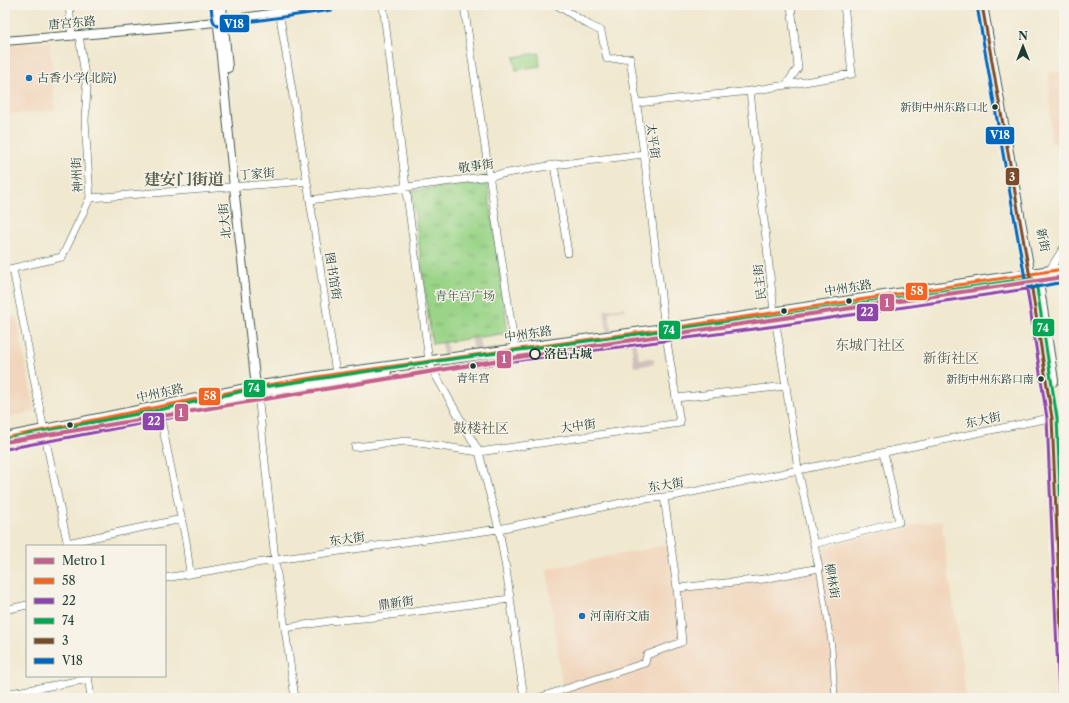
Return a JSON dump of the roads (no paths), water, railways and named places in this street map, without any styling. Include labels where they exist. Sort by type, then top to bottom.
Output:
[{"type":"main road","name":"新街","points":[[982,5],[1034,278]]},
{"type":"main road","name":"新街","points":[[988,5],[995,54],[1058,416],[1064,576]]},
{"type":"main road","name":"中州东路","points":[[5,438],[44,434],[160,416],[258,389],[666,332],[1034,278],[1058,273]]},
{"type":"main road","name":"中州东路","points":[[5,444],[44,434],[336,374],[430,364]]},
{"type":"main road","points":[[1058,416],[1064,697]]},
{"type":"street","name":"神州街","points":[[13,269],[62,257],[90,198],[86,90],[69,5]]},
{"type":"street","name":"北大街","points":[[216,5],[220,21],[258,389]]},
{"type":"street","name":"北大街","points":[[220,21],[222,5]]},
{"type":"street","name":"唐宫东路","points":[[5,41],[220,21],[278,9],[331,5]]},
{"type":"street","points":[[383,5],[430,364],[482,452],[488,488],[499,529],[524,698]]},
{"type":"street","points":[[464,5],[515,352]]},
{"type":"street","name":"太平街","points":[[557,5],[601,31],[607,59],[630,58],[644,154],[666,332],[680,423]]},
{"type":"street","points":[[786,85],[798,68],[791,5]]},
{"type":"street","points":[[637,103],[750,91],[852,74],[844,5]]},
{"type":"street","name":"图书馆街","points":[[278,9],[307,181],[336,374]]},
{"type":"street","name":"民主街","points":[[750,91],[775,316],[798,469]]},
{"type":"street","name":"敬事街","points":[[310,200],[490,176],[554,165],[644,154]]},
{"type":"street","points":[[554,165],[568,253]]},
{"type":"street","name":"丁家街","points":[[90,198],[307,181]]},
{"type":"street","points":[[1058,273],[1064,247]]},
{"type":"street","points":[[5,270],[13,269],[44,434],[67,544],[182,519]]},
{"type":"street","points":[[676,398],[786,386]]},
{"type":"street","points":[[258,389],[275,560],[295,698]]},
{"type":"street","points":[[160,416],[182,519],[190,573]]},
{"type":"street","name":"东大街","points":[[166,578],[275,560],[499,529],[635,500],[673,496],[1058,416]]},
{"type":"street","name":"大中街","points":[[355,447],[406,441],[482,452],[680,423]]},
{"type":"street","points":[[814,544],[899,522],[884,452]]},
{"type":"street","name":"柳林街","points":[[798,469],[814,544],[832,648],[835,698]]},
{"type":"street","points":[[538,698],[646,663],[647,655],[682,642],[677,588],[664,497]]},
{"type":"street","points":[[677,588],[764,579],[818,568]]},
{"type":"street","name":"鼎新街","points":[[285,628],[329,621],[375,617],[510,599]]},
{"type":"street","points":[[5,610],[26,606]]},
{"type":"street","points":[[5,694],[88,678],[91,698]]},
{"type":"metro line","name":"1","points":[[5,442],[537,354],[1064,277]]},
{"type":"place","name":"古香小学(北院)","points":[[29,78]]},
{"type":"place","name":"新街中州东路口北","points":[[995,107]]},
{"type":"place","name":"洛邑古城","points":[[535,354]]},
{"type":"place","name":"青年宫","points":[[473,366]]},
{"type":"place","name":"新街中州东路口南","points":[[1041,379]]},
{"type":"place","name":"河南府文庙","points":[[582,616]]},
{"type":"district","name":"建安门街道","points":[[184,179]]},
{"type":"district","name":"东城门社区","points":[[870,345]]},
{"type":"district","name":"新街社区","points":[[951,358]]},
{"type":"district","name":"鼓楼社区","points":[[481,428]]},
{"type":"park label","name":"青年宫广场","points":[[465,296]]}]
